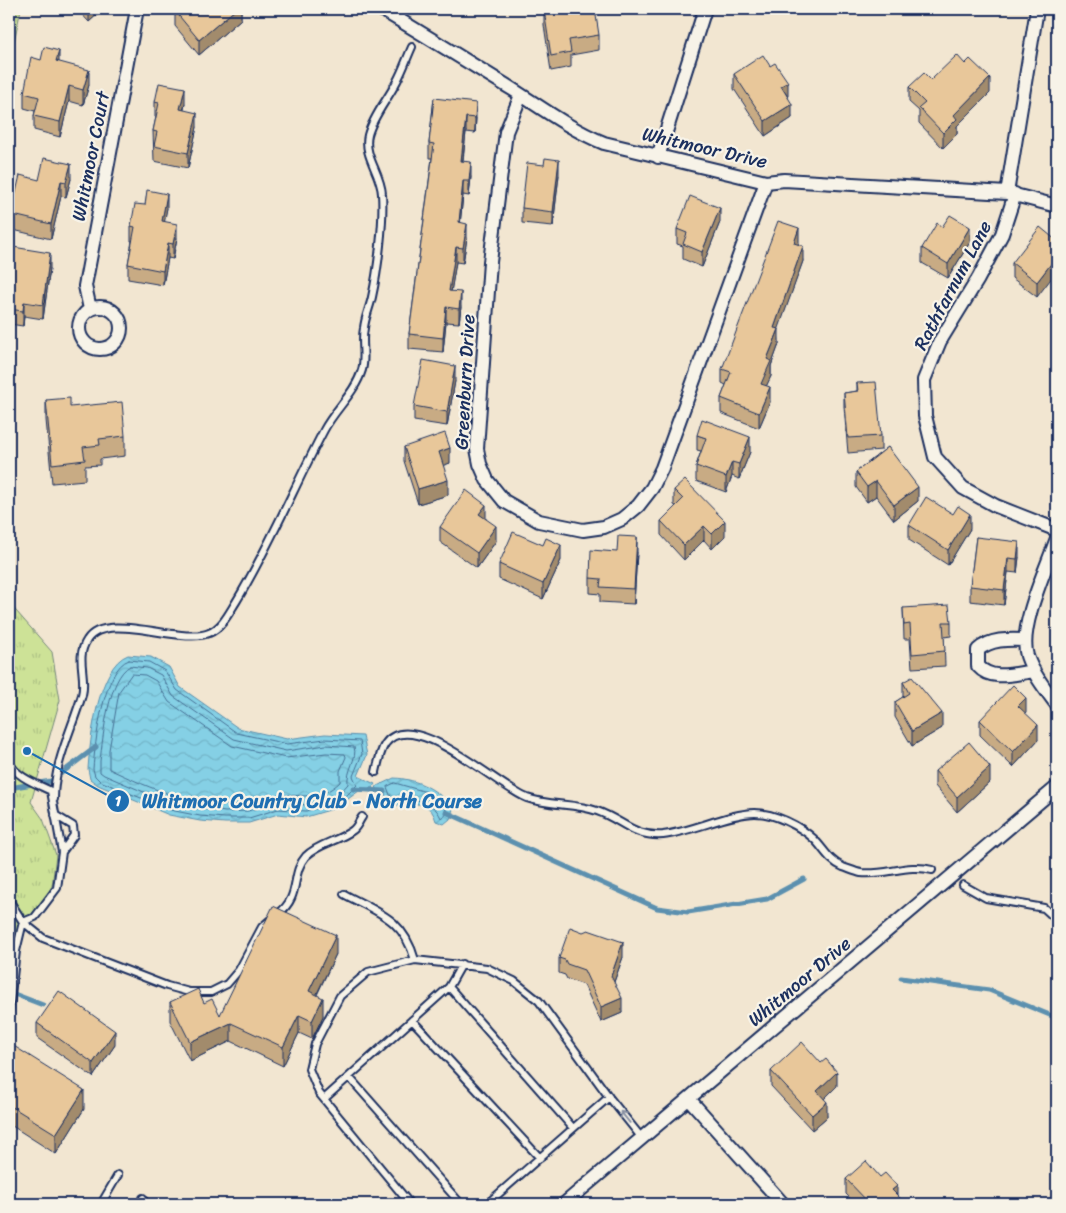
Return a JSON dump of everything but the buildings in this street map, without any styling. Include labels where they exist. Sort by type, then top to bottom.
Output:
[{"type":"street","name":"Whitmoor Court","points":[[90,309],[84,286],[137,9]]},
{"type":"street","name":"Whitmoor Drive","points":[[381,9],[581,133],[604,143],[766,182],[784,180],[1011,194],[1057,206]]},
{"type":"street","points":[[658,157],[706,9]]},
{"type":"street","name":"Rathfarnum Lane","points":[[1037,9],[1011,194],[1002,234],[978,279],[940,341],[924,380],[925,416],[936,457],[963,488],[996,506],[1057,530]]},
{"type":"street","name":"Greenburn Drive","points":[[521,95],[506,132],[490,262],[477,449],[486,480],[504,501],[539,521],[582,530],[604,527],[622,519],[638,506],[652,488],[662,468],[766,182]]},
{"type":"street","points":[[1057,538],[1024,631],[1027,656],[1042,686],[1057,705]]},
{"type":"street","points":[[1024,640],[986,644],[978,650],[978,666],[993,676],[1034,670]]},
{"type":"street","name":"Whitmoor Drive","points":[[564,1204],[1057,787]]},
{"type":"street","points":[[689,1099],[784,1204]]},
{"type":"lane","points":[[23,922],[35,917],[57,888],[62,852],[55,815],[54,787],[60,759],[82,694],[84,682],[80,661],[82,650],[88,638],[109,629],[142,629],[196,636],[208,634],[217,629],[237,600],[264,554],[324,429],[361,373],[364,360],[363,330],[372,297],[377,267],[382,192],[368,153],[368,135],[397,81],[412,47]]},
{"type":"lane","points":[[376,772],[386,743],[394,736],[407,733],[422,735],[439,742],[525,797],[579,806],[600,812],[622,826],[645,835],[665,835],[755,813],[772,816],[796,826],[814,839],[826,855],[841,866],[861,873],[919,866],[932,870]]},
{"type":"lane","points":[[9,762],[11,768],[25,778],[51,790],[54,799]]},
{"type":"lane","points":[[55,815],[73,826],[74,835],[62,852]]},
{"type":"lane","points":[[9,900],[23,922],[43,938],[154,981],[189,992],[211,992],[227,984],[239,970],[262,927],[283,910],[293,897],[299,867],[306,856],[327,841],[354,829],[362,817]]},
{"type":"lane","points":[[964,885],[986,898],[1044,908],[1057,920]]},
{"type":"lane","points":[[344,894],[392,919],[410,941],[415,960]]},
{"type":"lane","points":[[9,1012],[16,951],[23,922]]},
{"type":"lane","points":[[410,1204],[324,1099],[309,1069],[316,1044],[340,996],[368,972],[415,960],[487,968],[514,982],[539,1001],[609,1097],[641,1137]]},
{"type":"lane","points":[[324,1099],[449,988],[462,964]]},
{"type":"lane","points":[[449,988],[573,1128]]},
{"type":"lane","points":[[412,1020],[540,1158]]},
{"type":"lane","points":[[348,1077],[461,1204]]},
{"type":"lane","points":[[487,1204],[609,1097]]},
{"type":"lane","points":[[101,1204],[118,1176]]},
{"type":"green space","points":[[9,9],[21,9],[9,65]]},
{"type":"green space","points":[[9,603],[52,652],[60,700],[31,802],[43,819],[56,855],[52,886],[9,959]]},
{"type":"water","points":[[128,655],[151,657],[169,667],[180,687],[238,728],[287,739],[325,734],[363,736],[367,755],[358,776],[375,784],[372,788],[363,788],[348,799],[346,805],[306,817],[278,814],[249,823],[200,821],[169,815],[98,785],[90,779],[88,769],[91,740],[98,705],[109,673],[118,662]]},
{"type":"water","points":[[394,778],[420,783],[435,791],[453,809],[450,819],[444,824],[436,821],[432,812],[426,806],[418,804],[383,806],[375,804],[376,801],[386,796],[385,793],[376,789],[377,786]]},
{"type":"waterway","points":[[9,788],[51,781],[96,747]]},
{"type":"waterway","points":[[353,789],[384,791]]},
{"type":"waterway","points":[[446,812],[657,908],[688,912],[767,899],[804,879]]},
{"type":"waterway","points":[[901,978],[989,990],[1057,1018]]},
{"type":"waterway","points":[[9,992],[43,1005]]},
{"type":"place","name":"Whitmoor Country Club - North Course","points":[[27,751]]}]
